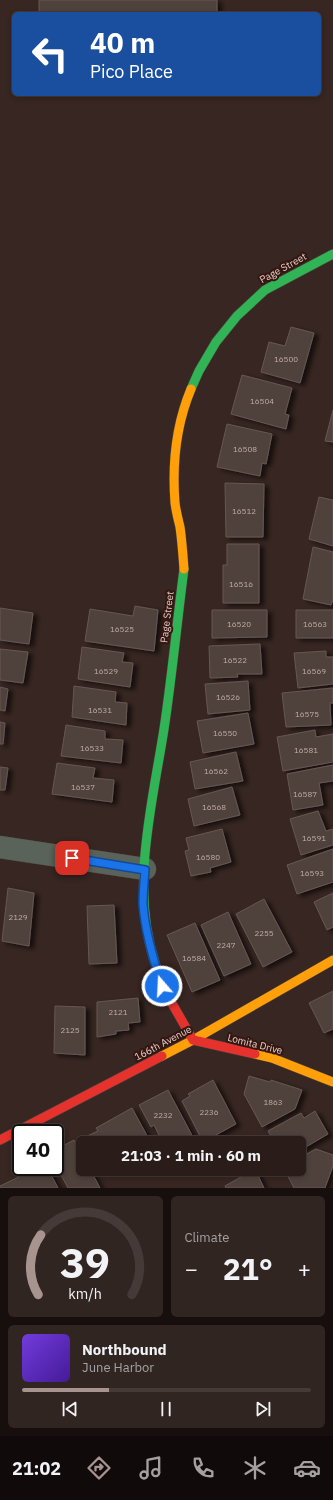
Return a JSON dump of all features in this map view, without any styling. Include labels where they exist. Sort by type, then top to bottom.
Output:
[{"type":"street","name":"Page Street","points":[[193,1040],[162,986],[151,952],[144,919],[143,902],[145,849],[164,728],[184,569],[180,528],[175,504],[174,465],[177,436],[185,403],[198,371],[216,342],[237,316],[265,290],[333,254]]},
{"type":"street","points":[[0,847],[145,870]]},
{"type":"street","name":"166th Avenue","points":[[0,1140],[193,1040],[333,960]]},
{"type":"street","name":"Lomita Drive","points":[[193,1040],[272,1058],[333,1082]]},
{"type":"building","points":[[39,0],[217,0],[217,12],[39,12]]},
{"type":"building","points":[[291,327],[314,333],[300,383],[261,372],[269,342],[285,346]]},
{"type":"building","points":[[242,375],[292,388],[285,414],[289,415],[286,429],[231,414]]},
{"type":"building","points":[[333,410],[333,442],[325,441]]},
{"type":"building","points":[[227,424],[272,434],[266,464],[262,463],[260,476],[217,467]]},
{"type":"building","points":[[225,483],[264,484],[263,537],[226,537]]},
{"type":"building","points":[[319,497],[333,500],[333,546],[309,539]]},
{"type":"building","points":[[227,544],[259,544],[259,603],[223,603],[223,565],[227,565]]},
{"type":"building","points":[[313,547],[333,552],[333,600],[331,605],[303,599]]},
{"type":"building","points":[[135,606],[158,610],[154,651],[85,641],[90,609],[133,616]]},
{"type":"building","points":[[0,608],[33,613],[29,644],[0,640]]},
{"type":"building","points":[[212,610],[267,610],[267,637],[212,638]]},
{"type":"building","points":[[296,610],[333,610],[333,638],[296,638]]},
{"type":"building","points":[[260,644],[262,674],[237,674],[238,677],[210,678],[209,646]]},
{"type":"building","points":[[82,647],[124,653],[122,662],[133,663],[130,687],[78,679]]},
{"type":"building","points":[[0,649],[28,652],[23,683],[0,680]]},
{"type":"building","points":[[326,651],[326,657],[333,657],[333,684],[298,688],[294,653]]},
{"type":"building","points":[[248,681],[250,710],[208,714],[205,684]]},
{"type":"building","points":[[74,686],[116,692],[115,702],[127,703],[126,725],[72,717]]},
{"type":"building","points":[[0,687],[8,689],[5,711],[0,710]]},
{"type":"building","points":[[333,688],[333,703],[330,703],[331,725],[286,727],[282,693]]},
{"type":"building","points":[[248,713],[254,744],[203,753],[197,721]]},
{"type":"building","points":[[0,722],[5,723],[3,744],[0,744]]},
{"type":"building","points":[[66,725],[105,731],[105,739],[123,740],[121,763],[61,756]]},
{"type":"building","points":[[315,730],[316,737],[333,734],[333,762],[283,771],[277,737]]},
{"type":"building","points":[[236,752],[243,781],[195,789],[190,762]]},
{"type":"building","points":[[57,763],[95,768],[93,778],[114,780],[112,802],[52,794]]},
{"type":"building","points":[[333,765],[333,781],[319,783],[323,805],[293,810],[287,774]]},
{"type":"building","points":[[0,767],[8,768],[5,790],[0,790]]},
{"type":"building","points":[[232,787],[240,815],[194,826],[188,799]]},
{"type":"building","points":[[318,811],[326,831],[333,829],[333,845],[301,855],[290,819]]},
{"type":"building","points":[[222,829],[231,862],[210,868],[211,872],[191,876],[185,851],[189,850],[186,838]]},
{"type":"building","points":[[333,849],[333,882],[297,894],[287,865]]},
{"type":"building","points":[[8,888],[34,893],[29,946],[2,941]]},
{"type":"building","points":[[333,893],[333,927],[327,930],[314,902]]},
{"type":"building","points":[[264,899],[292,952],[263,967],[236,914]]},
{"type":"building","points":[[114,905],[117,963],[89,964],[87,906]]},
{"type":"building","points":[[228,912],[251,964],[224,976],[201,925]]},
{"type":"building","points":[[195,923],[220,980],[192,992],[167,935]]},
{"type":"building","points":[[333,991],[333,1029],[324,1033],[309,1003]]},
{"type":"building","points":[[138,998],[140,1022],[128,1023],[129,1030],[116,1031],[116,1034],[97,1037],[97,1002]]},
{"type":"building","points":[[55,1006],[85,1007],[85,1055],[54,1053]]},
{"type":"building","points":[[249,1076],[270,1082],[271,1080],[302,1090],[295,1109],[262,1127],[244,1094]]},
{"type":"building","points":[[213,1080],[236,1124],[214,1136],[200,1136],[182,1101],[190,1096],[188,1094]]},
{"type":"building","points":[[168,1090],[192,1136],[160,1136],[154,1125],[151,1127],[139,1105]]},
{"type":"building","points":[[132,1108],[147,1136],[87,1136],[98,1131],[96,1128]]},
{"type":"building","points":[[315,1111],[328,1134],[306,1147],[306,1136],[271,1136],[268,1131],[301,1113],[304,1118]]},
{"type":"building","points":[[74,1140],[76,1144],[76,1176],[94,1176],[100,1188],[68,1188],[62,1176],[64,1176],[64,1145]]},
{"type":"building","points":[[316,1149],[333,1155],[333,1166],[325,1188],[294,1188],[288,1176],[306,1176],[306,1154]]},
{"type":"building","points":[[21,1176],[52,1176],[58,1188],[0,1188],[0,1186]]},
{"type":"building","points":[[243,1176],[258,1176],[264,1188],[226,1188],[225,1186]]},
{"type":"traffic: fast","points":[[191,389],[199,371],[216,342],[237,316],[265,290],[333,254]]},
{"type":"traffic: fast","points":[[155,963],[148,934],[144,905],[146,846],[149,817],[167,709],[184,569]]},
{"type":"traffic: slow","points":[[184,569],[180,527],[175,503],[174,474],[176,445],[182,417],[191,389]]},
{"type":"traffic: slow","points":[[162,1056],[193,1040],[333,960]]},
{"type":"traffic: slow","points":[[255,1054],[272,1058],[333,1082]]},
{"type":"traffic: jam","points":[[155,963],[162,986],[193,1040],[255,1054]]},
{"type":"traffic: jam","points":[[0,1140],[162,1056]]},
{"type":"route","points":[[72,858],[145,870],[143,902],[144,919],[151,952],[162,986]]}]
